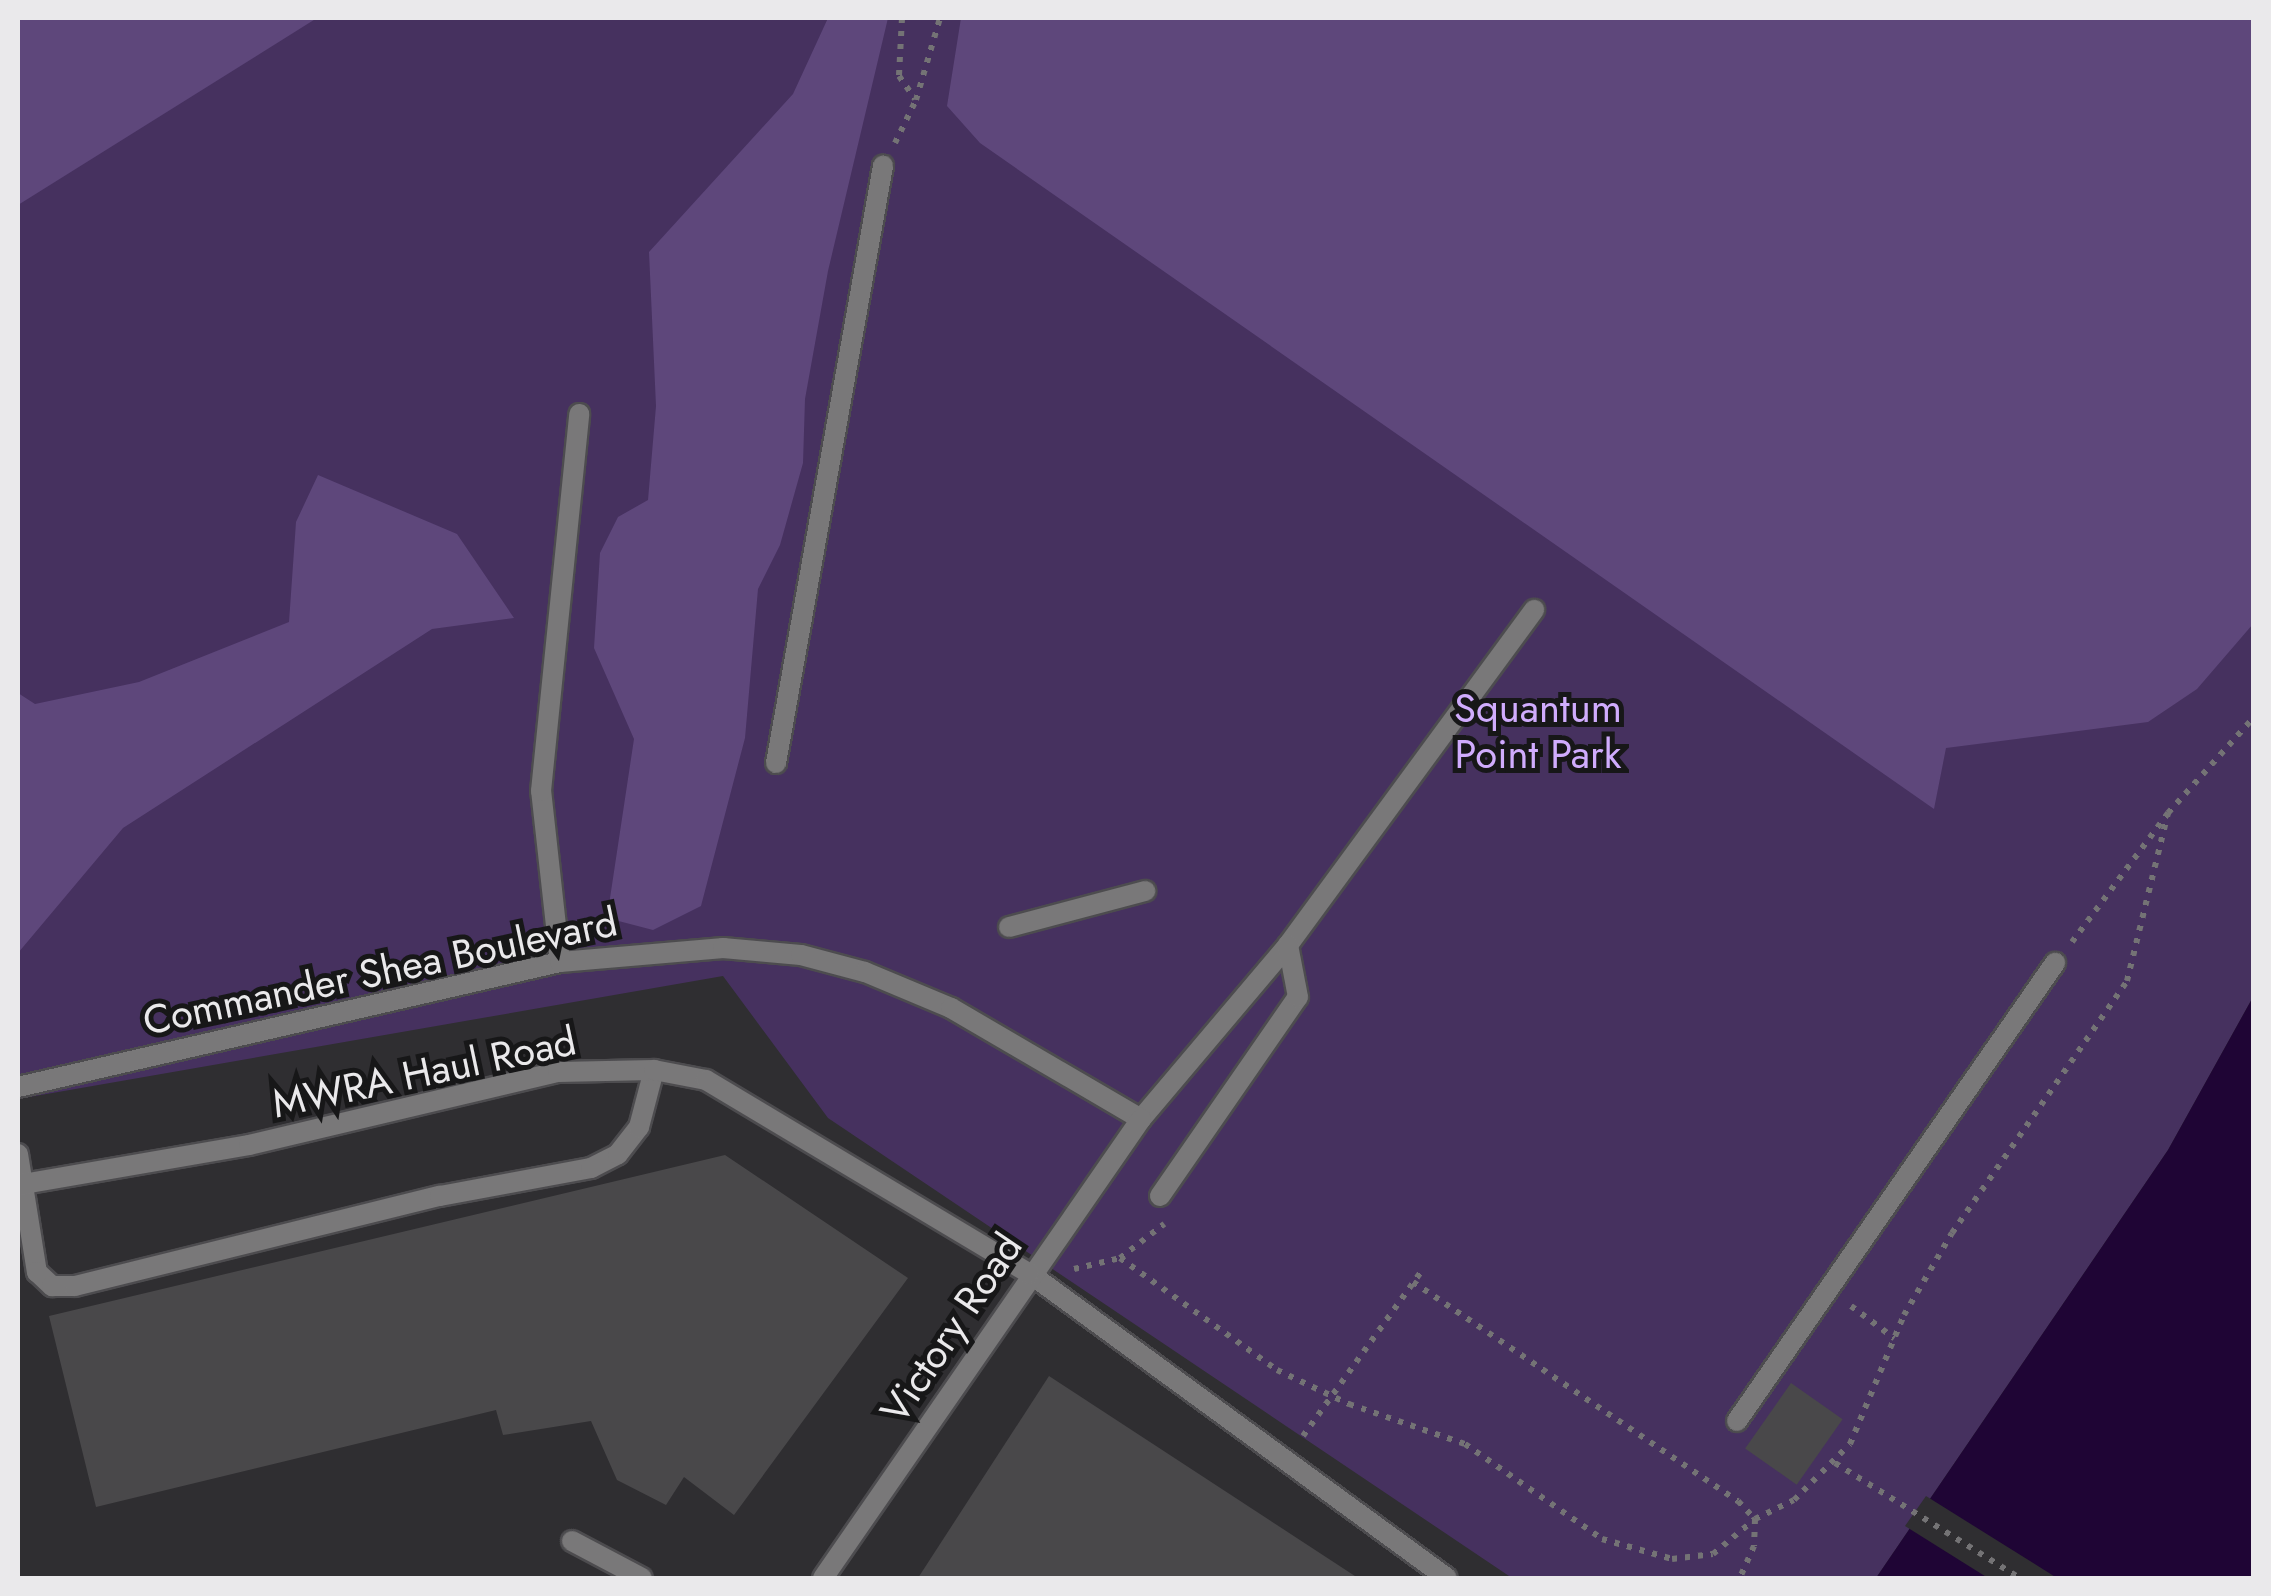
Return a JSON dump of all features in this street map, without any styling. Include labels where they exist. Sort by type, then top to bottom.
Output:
[{"type":"street","points":[[776,763],[883,166]]},
{"type":"street","points":[[560,962],[541,791],[580,414]]},
{"type":"street","name":"Victory Road","points":[[822,1578],[1029,1273],[1141,1119],[1288,945],[1534,610]]},
{"type":"street","points":[[1009,926],[1145,891]]},
{"type":"street","points":[[1160,1196],[1298,996],[1288,945]]},
{"type":"street","name":"Commander Shea Boulevard","points":[[18,1086],[560,962],[723,948],[801,955],[866,972],[952,1008],[1141,1119]]},
{"type":"street","points":[[1736,1421],[2056,962]]},
{"type":"street","points":[[18,1154],[19,1186],[38,1272],[52,1286],[75,1286],[440,1196],[591,1168],[618,1154],[639,1127],[654,1070]]},
{"type":"street","name":"MWRA Haul Road","points":[[19,1186],[248,1144],[558,1072],[654,1070],[706,1080],[1029,1273],[1446,1578]]},
{"type":"street","points":[[572,1541],[642,1578]]},
{"type":"path","points":[[902,18],[899,76],[916,100]]},
{"type":"path","points":[[883,166],[916,100],[940,18]]},
{"type":"path","points":[[2056,962],[2168,813],[2254,718]]},
{"type":"path","points":[[1120,1258],[1254,1356],[1336,1399],[1465,1444],[1602,1539],[1672,1559],[1713,1554],[1756,1519],[1794,1500],[1836,1464],[1850,1444],[1894,1338],[1952,1233],[2127,982],[2168,813]]},
{"type":"path","points":[[1074,1269],[1120,1258],[1168,1219]]},
{"type":"path","points":[[1304,1436],[1336,1399],[1423,1270]]},
{"type":"path","points":[[1413,1282],[1738,1501],[1756,1519],[1754,1546],[1740,1578]]},
{"type":"path","points":[[1829,1289],[1894,1338]]},
{"type":"path","points":[[1836,1464],[2020,1578]]},
{"type":"green space","name":"Squantum Point Park","points":[[18,18],[2253,18],[2253,997],[2168,1150],[1876,1578],[1512,1578],[828,1118],[723,976],[18,1099]]},
{"type":"shaded area","points":[[18,18],[317,18],[18,205]]},
{"type":"shaded area","points":[[828,18],[888,18],[828,271],[805,399],[803,463],[780,545],[758,589],[745,738],[701,906],[653,930],[607,918],[634,739],[594,648],[600,553],[618,517],[648,500],[656,406],[649,252],[793,94]]},
{"type":"shaded area","points":[[961,18],[2253,18],[2253,624],[2197,689],[2148,722],[1946,748],[1934,809],[980,143],[947,106]]},
{"type":"shaded area","points":[[318,475],[457,534],[514,618],[432,629],[123,828],[18,953],[18,693],[35,704],[139,682],[289,622],[296,522]]},
{"type":"shaded area","points":[[2253,997],[2253,1578],[1876,1578],[2168,1150]]},
{"type":"pier","points":[[1926,1496],[2057,1578],[1988,1578],[1905,1526]]},
{"type":"building","points":[[725,1155],[908,1278],[734,1515],[684,1477],[666,1505],[617,1480],[591,1421],[503,1435],[496,1410],[96,1507],[49,1316]]},
{"type":"building","points":[[1049,1376],[1358,1578],[918,1578]]},
{"type":"building","points":[[1791,1383],[1843,1419],[1797,1485],[1745,1449]]}]
